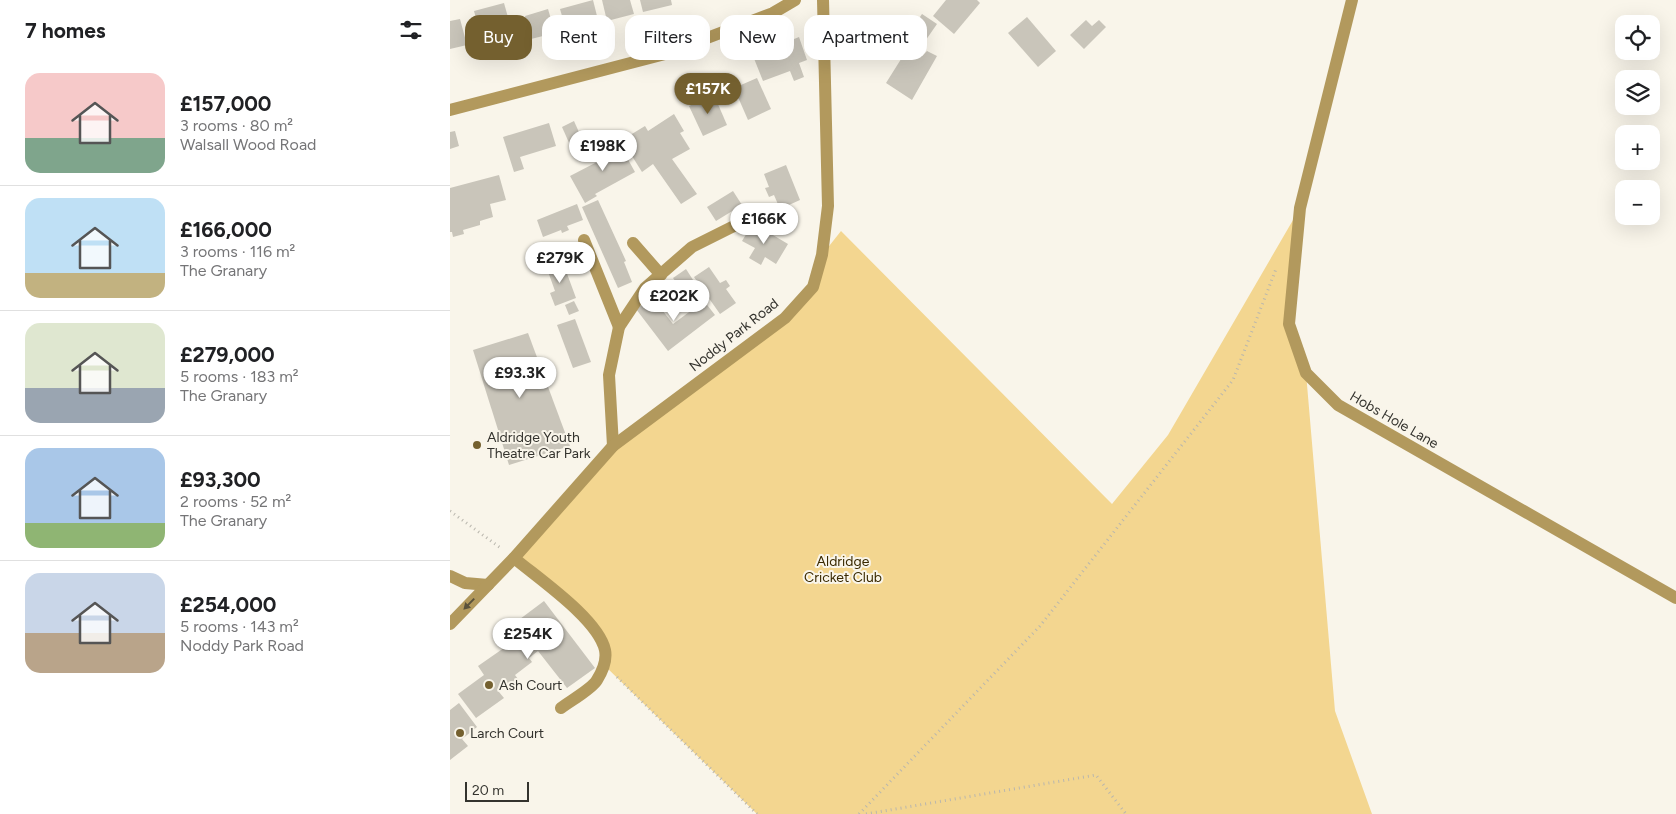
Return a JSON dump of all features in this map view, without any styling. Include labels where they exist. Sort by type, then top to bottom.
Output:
[{"type":"street","points":[[450,110],[665,54],[773,13],[795,0]]},
{"type":"street","name":"Noddy Park Road","points":[[450,624],[514,558],[614,446],[785,318],[813,287],[822,255],[828,206],[822,0]]},
{"type":"street","name":"Hobs Hole Lane","points":[[1352,0],[1300,208],[1289,324],[1306,373],[1338,405],[1676,598]]},
{"type":"street","points":[[614,446],[609,375],[619,327],[645,288],[692,247],[740,223]]},
{"type":"street","points":[[584,240],[619,327]]},
{"type":"street","points":[[633,243],[661,275]]},
{"type":"street","points":[[514,558],[585,617],[605,650],[604,665],[597,682],[561,708]]},
{"type":"street","points":[[450,576],[465,583],[488,585]]},
{"type":"path","points":[[859,814],[1040,626],[1233,380],[1279,262]]},
{"type":"path","points":[[450,511],[514,558]]},
{"type":"path","points":[[604,665],[757,814]]},
{"type":"path","points":[[866,814],[1096,775],[1126,814]]},
{"type":"green space","name":"Aldridge Cricket Club","points":[[1300,208],[1289,324],[1306,373],[1335,711],[1372,814],[757,814],[604,665],[597,634],[514,558],[613,446],[785,318],[813,287],[822,255],[841,231],[1112,504],[1168,435]]},
{"type":"building","points":[[593,0],[597,15],[562,15],[560,9]]},
{"type":"building","points":[[602,0],[630,0],[634,14],[615,19],[615,15],[606,15]]},
{"type":"building","points":[[640,0],[671,0],[672,5],[643,12]]},
{"type":"building","points":[[946,0],[977,0],[980,3],[954,34],[933,16]]},
{"type":"building","points":[[504,3],[507,15],[475,15],[474,11]]},
{"type":"building","points":[[548,9],[550,15],[542,15],[542,36],[532,39],[532,15],[528,15]]},
{"type":"building","points":[[927,17],[937,24],[927,38]]},
{"type":"building","points":[[1027,17],[1056,51],[1038,67],[1008,33]]},
{"type":"building","points":[[460,19],[465,45],[450,49],[450,21]]},
{"type":"building","points":[[1086,20],[1092,26],[1099,20],[1106,27],[1084,49],[1070,35]]},
{"type":"building","points":[[799,37],[804,51],[804,60],[807,60],[799,63],[804,77],[794,81],[790,71],[763,81],[755,60],[794,60],[794,39]]},
{"type":"building","points":[[927,51],[937,56],[912,100],[886,83],[900,60],[927,60]]},
{"type":"building","points":[[757,78],[771,109],[748,120],[734,88]]},
{"type":"building","points":[[714,95],[727,125],[703,136],[689,106]]},
{"type":"building","points":[[674,114],[684,131],[680,133],[690,149],[672,159],[697,194],[681,204],[653,164],[642,172],[622,140],[645,126],[648,131]]},
{"type":"building","points":[[574,121],[582,139],[570,145],[562,127]]},
{"type":"building","points":[[549,123],[556,146],[520,157],[524,169],[514,172],[503,137]]},
{"type":"building","points":[[455,131],[459,146],[450,149],[450,132]]},
{"type":"building","points":[[617,140],[635,172],[595,194],[597,196],[585,203],[570,176],[597,162],[593,154]]},
{"type":"building","points":[[786,165],[800,200],[780,209],[774,195],[769,197],[765,188],[769,187],[764,174]]},
{"type":"building","points":[[499,175],[506,200],[490,204],[493,217],[480,221],[480,225],[463,230],[464,234],[453,237],[452,232],[450,232],[450,188]]},
{"type":"building","points":[[733,191],[742,205],[716,221],[707,207]]},
{"type":"building","points":[[598,200],[626,261],[624,262],[632,282],[618,288],[582,207]]},
{"type":"building","points":[[577,204],[583,220],[567,226],[569,230],[562,233],[561,230],[543,237],[537,220]]},
{"type":"building","points":[[753,223],[788,244],[776,264],[765,257],[761,265],[749,258],[755,248],[742,241]]},
{"type":"building","points":[[562,260],[576,298],[555,306],[550,293],[555,291],[546,266]]},
{"type":"building","points":[[709,267],[720,283],[726,280],[730,286],[726,289],[736,303],[720,314],[694,277]]},
{"type":"building","points":[[686,269],[695,283],[683,292],[673,278]]},
{"type":"building","points":[[652,297],[673,324],[704,301],[715,315],[668,351],[636,309]]},
{"type":"building","points":[[574,301],[579,311],[569,315],[565,305]]},
{"type":"building","points":[[575,319],[591,362],[573,368],[557,325]]},
{"type":"building","points":[[528,333],[570,446],[509,465],[473,350]]},
{"type":"building","points":[[544,601],[595,668],[567,688],[538,651],[529,658],[532,662],[515,675],[518,679],[499,692],[504,698],[476,718],[458,694],[484,675],[478,666],[517,639],[524,650],[533,643],[516,622]]},
{"type":"building","name":"Larch Court","points":[[459,703],[477,727],[462,739],[468,746],[450,760],[450,710]]},
{"type":"place","name":"Aldridge Youth Theatre Car Park","points":[[477,445]]},
{"type":"place","name":"Ash Court","points":[[489,685]]},
{"type":"place","name":"Larch Court","points":[[460,733]]}]
